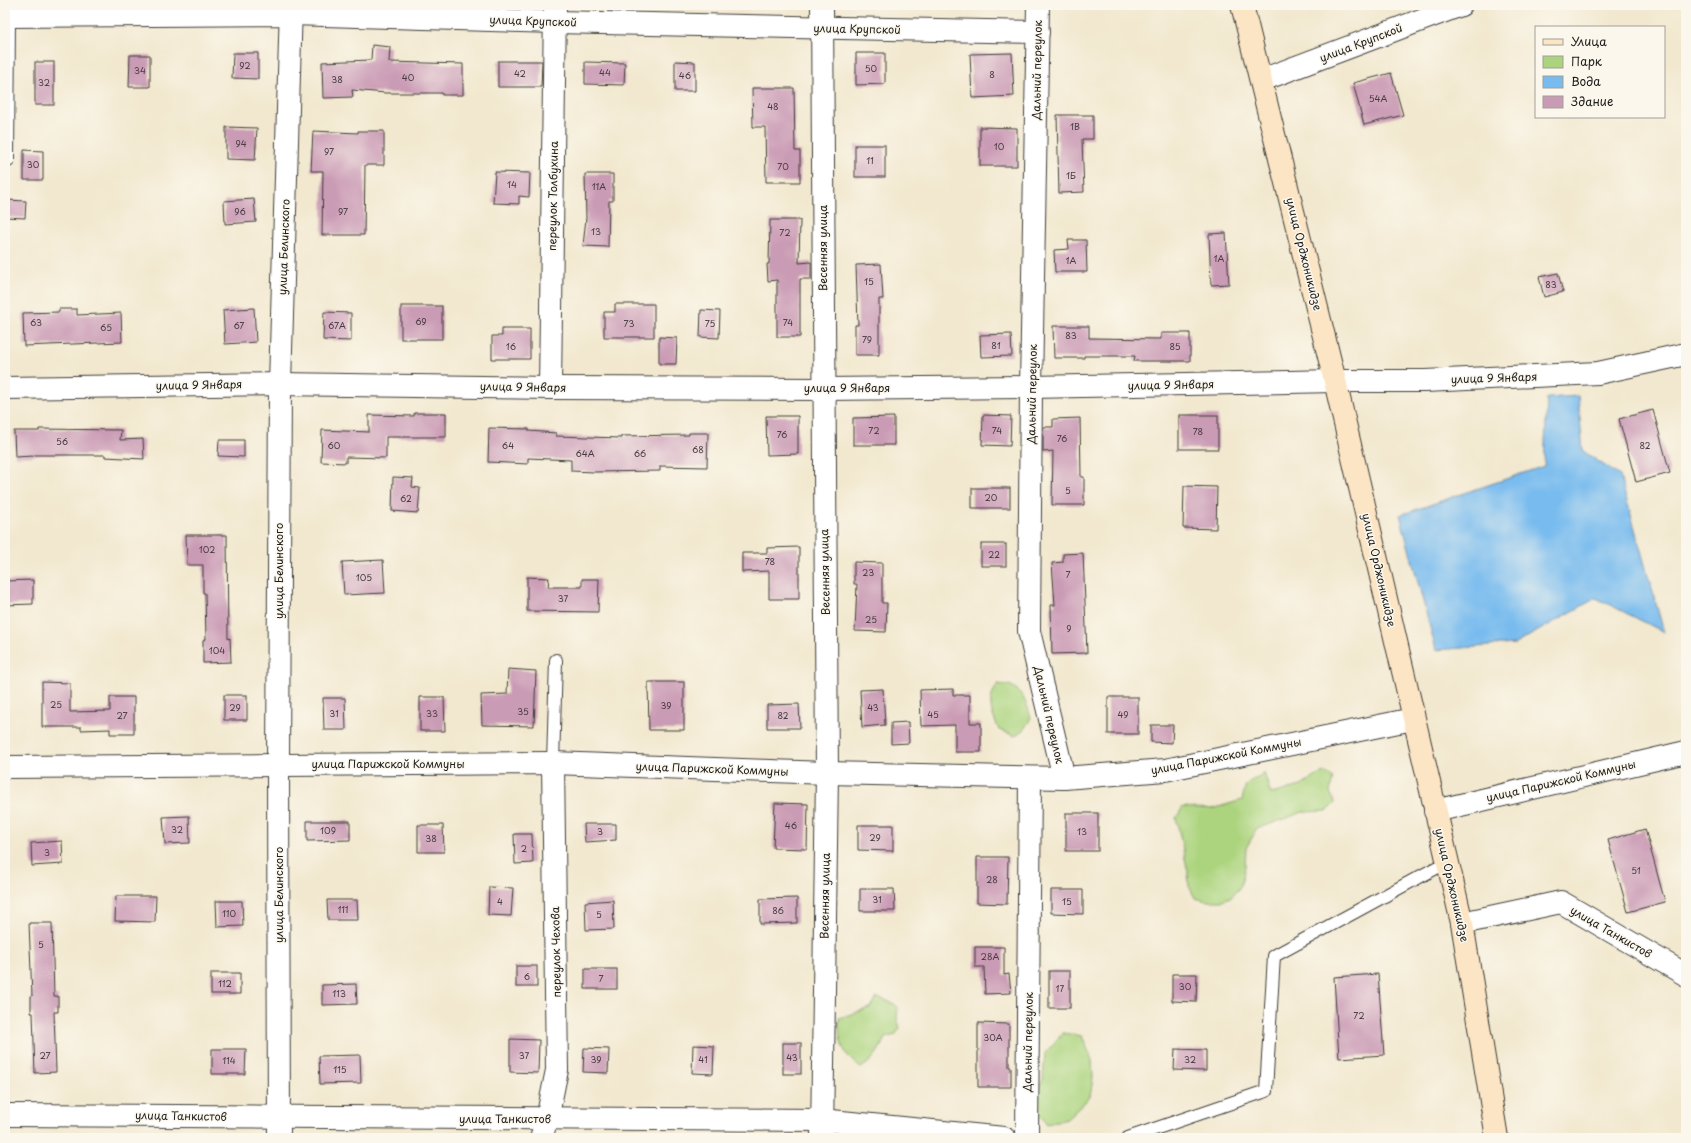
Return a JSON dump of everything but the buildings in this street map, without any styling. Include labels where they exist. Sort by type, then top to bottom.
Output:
[{"type":"main road","name":"улица Орджоникидзе","points":[[1242,5],[1262,80],[1335,381],[1462,923],[1497,1138]]},
{"type":"street","name":"Весенняя улица","points":[[821,1129],[827,772],[822,5]]},
{"type":"street","name":"Дальний переулок","points":[[1038,5],[1031,388],[1029,631],[1064,778]]},
{"type":"street","name":"улица Крупской","points":[[1262,80],[1461,5]]},
{"type":"street","name":"улица Крупской","points":[[8,12],[291,9],[555,14],[822,28],[1038,32]]},
{"type":"street","name":"улица Белинского","points":[[279,1128],[278,765],[280,384],[291,9]]},
{"type":"street","name":"переулок Толбухина","points":[[550,388],[555,14]]},
{"type":"street","name":"улица 9 Января","points":[[5,388],[280,384],[550,388],[1031,388],[1335,381],[1425,381],[1598,373],[1686,354]]},
{"type":"street","name":"улица Парижской Коммуны","points":[[5,767],[553,763],[1064,778],[1165,770],[1413,719]]},
{"type":"street","name":"улица Парижской Коммуны","points":[[1435,811],[1686,752]]},
{"type":"street","name":"переулок Чехова","points":[[544,1128],[557,1070],[553,763]]},
{"type":"street","name":"Дальний переулок","points":[[1027,1138],[1030,778]]},
{"type":"street","name":"улица Танкистов","points":[[1462,923],[1561,902],[1686,976]]},
{"type":"street","name":"улица Танкистов","points":[[5,1115],[279,1128],[821,1129],[1004,1138]]},
{"type":"lane","points":[[8,12],[8,161]]},
{"type":"lane","points":[[553,763],[556,660]]},
{"type":"lane","points":[[1128,1138],[1266,1091],[1274,956],[1447,862]]},
{"type":"green space","points":[[998,684],[1008,685],[1015,688],[1022,695],[1031,718],[1024,729],[1015,736],[999,730],[992,712],[992,696]]},
{"type":"green space","points":[[1323,772],[1333,778],[1330,792],[1335,803],[1327,811],[1303,812],[1257,829],[1246,848],[1245,867],[1241,885],[1233,896],[1221,901],[1207,901],[1195,898],[1189,886],[1188,872],[1176,818],[1183,807],[1212,809],[1242,800],[1246,784],[1264,773],[1271,794],[1301,786]]},
{"type":"green space","points":[[877,998],[888,1001],[898,1007],[897,1018],[900,1028],[895,1035],[885,1038],[876,1055],[861,1068],[849,1058],[842,1046],[839,1034],[839,1018],[870,1008]]},
{"type":"green space","points":[[1063,1033],[1082,1036],[1092,1060],[1093,1078],[1090,1097],[1067,1119],[1047,1124],[1039,1114],[1036,1100],[1043,1079],[1045,1053]]},
{"type":"water","points":[[1578,396],[1583,451],[1620,476],[1664,632],[1596,598],[1515,644],[1436,650],[1400,515],[1544,466],[1547,398]]}]
